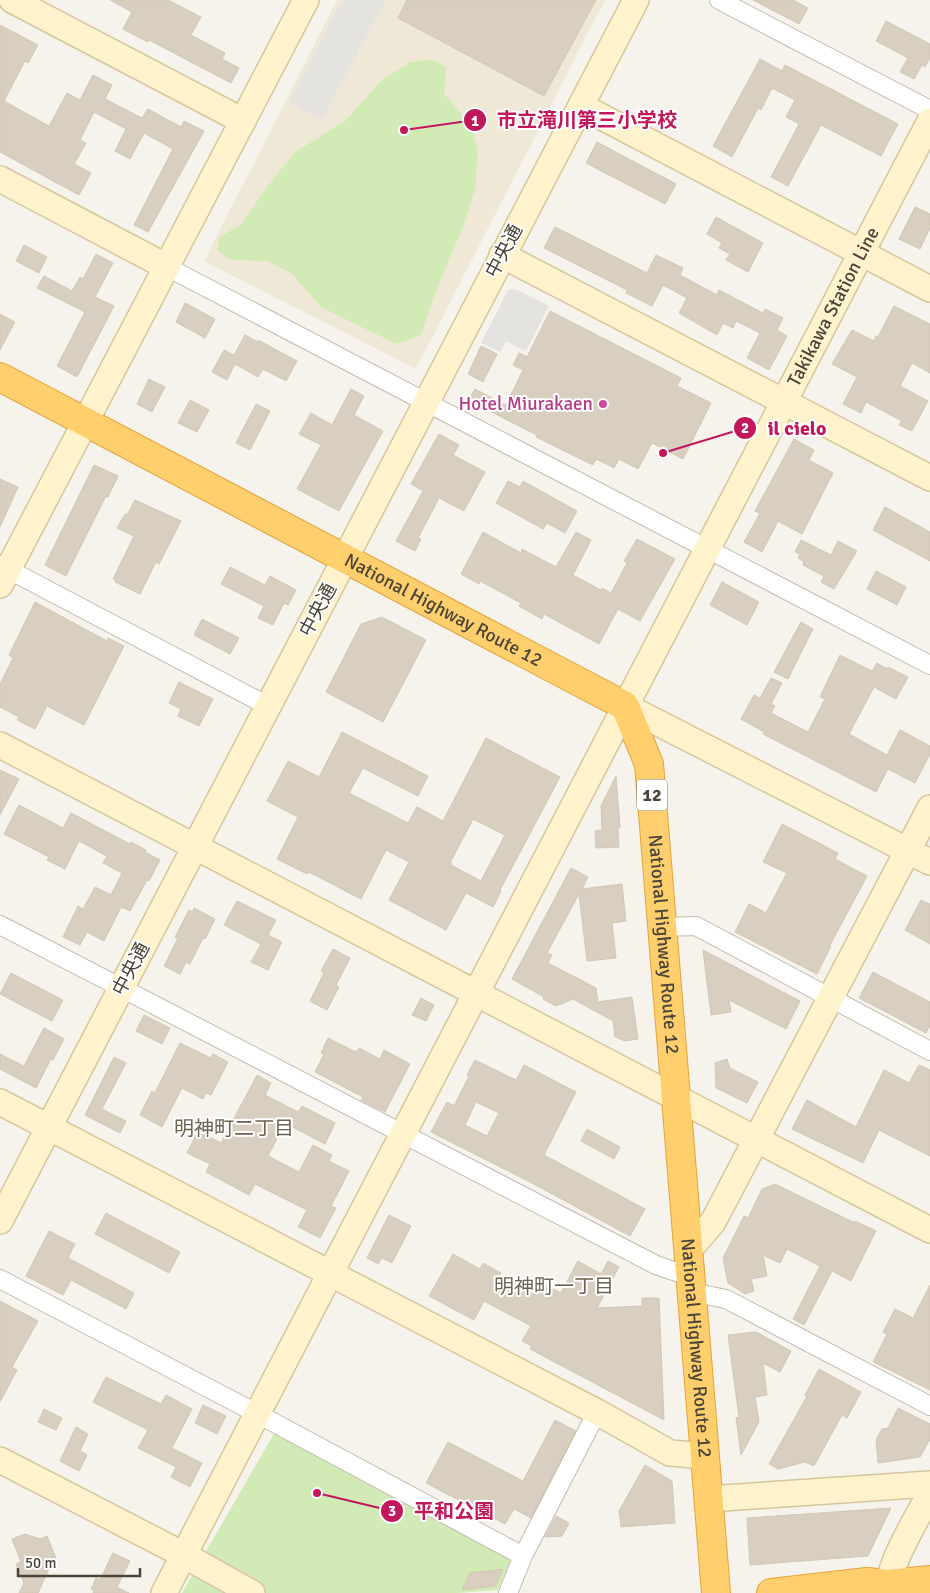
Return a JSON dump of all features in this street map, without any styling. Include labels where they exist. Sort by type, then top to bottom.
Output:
[{"type":"highway","name":"National Highway Route 12","points":[[0,378],[625,706],[649,764],[716,1593]]},
{"type":"highway","points":[[771,1593],[867,1582],[887,1588],[930,1580]]},
{"type":"street","points":[[12,0],[243,122]]},
{"type":"street","points":[[268,706],[3,573],[86,422],[306,0]]},
{"type":"street","name":"中央通","points":[[0,1221],[636,0]]},
{"type":"street","points":[[719,0],[930,110]]},
{"type":"street","points":[[581,106],[930,289]]},
{"type":"street","name":"Takikawa Station Line","points":[[164,1593],[182,1554],[330,1274],[930,121]]},
{"type":"street","points":[[0,179],[930,665]]},
{"type":"street","points":[[502,255],[930,478]]},
{"type":"street","points":[[625,706],[930,862]]},
{"type":"street","points":[[0,745],[930,1230]]},
{"type":"street","points":[[689,1250],[713,1222],[930,808]]},
{"type":"street","points":[[0,925],[656,1265],[691,1285],[726,1299],[930,1406]]},
{"type":"street","points":[[662,927],[696,926],[930,1051]]},
{"type":"street","points":[[0,1102],[597,1412],[670,1453],[705,1456]]},
{"type":"street","points":[[0,1279],[523,1556]]},
{"type":"street","points":[[508,1593],[523,1556],[597,1412]]},
{"type":"street","points":[[0,1460],[182,1554],[252,1593]]},
{"type":"street","points":[[708,1499],[930,1484]]},
{"type":"street","points":[[887,1588],[901,1550],[930,1494]]},
{"type":"shaded area","points":[[337,0],[605,0],[416,369],[204,261]]},
{"type":"shaded area","points":[[343,0],[386,0],[322,119],[289,102]]},
{"type":"shaded area","points":[[515,289],[549,306],[526,351],[506,341],[500,352],[481,343],[508,290]]},
{"type":"green space","points":[[429,59],[446,67],[444,94],[470,124],[478,150],[475,190],[463,227],[437,288],[421,335],[397,344],[322,308],[291,273],[267,261],[231,260],[218,251],[219,238],[241,224],[294,153],[345,121],[382,80],[409,63]]},
{"type":"green space","points":[[276,1430],[513,1556],[498,1590],[457,1593],[182,1593]]},
{"type":"building","points":[[110,0],[168,0],[201,17],[191,35],[225,53],[222,59],[239,68],[231,83],[149,40],[148,42],[123,29],[132,12]]},
{"type":"building","points":[[407,0],[596,0],[544,96],[398,18]]},
{"type":"building","points":[[753,0],[793,0],[808,8],[799,24]]},
{"type":"building","points":[[886,21],[930,44],[930,58],[925,67],[922,65],[914,79],[900,72],[908,58],[876,41]]},
{"type":"building","points":[[0,25],[38,45],[28,63],[25,61],[4,101],[49,126],[67,93],[80,100],[93,75],[112,85],[105,99],[142,118],[148,109],[181,127],[184,121],[204,131],[148,232],[134,225],[173,149],[144,133],[130,159],[115,151],[126,129],[94,112],[80,140],[86,143],[74,164],[91,173],[79,195],[0,152]]},
{"type":"building","points":[[760,59],[782,71],[785,65],[898,124],[881,156],[821,125],[788,186],[771,177],[799,124],[786,117],[795,100],[772,88],[761,110],[758,108],[732,157],[713,146]]},
{"type":"building","points":[[597,142],[676,184],[665,204],[586,163]]},
{"type":"building","points":[[915,207],[930,214],[930,228],[920,249],[899,239]]},
{"type":"building","points":[[716,217],[763,243],[748,272],[726,260],[730,254],[719,248],[722,243],[707,234]]},
{"type":"building","points":[[555,227],[647,273],[656,255],[683,268],[680,275],[717,295],[719,290],[763,313],[765,309],[783,318],[777,330],[787,336],[769,370],[747,358],[760,333],[736,321],[733,328],[723,323],[717,335],[679,313],[687,298],[663,285],[652,306],[626,293],[627,290],[544,248]]},
{"type":"building","points":[[24,245],[47,257],[39,273],[16,261]]},
{"type":"building","points":[[96,254],[113,263],[95,297],[114,306],[77,377],[57,366],[85,312],[37,288],[44,276],[72,291],[80,277],[83,279]]},
{"type":"building","points":[[185,303],[215,319],[205,338],[176,322]]},
{"type":"building","points":[[894,306],[930,324],[930,373],[912,363],[900,386],[928,401],[912,431],[899,425],[902,421],[866,402],[861,413],[843,404],[857,377],[832,364],[852,330],[874,341]]},
{"type":"building","points":[[550,311],[681,378],[677,386],[711,403],[683,459],[652,443],[638,469],[619,459],[614,468],[596,459],[593,465],[468,400],[475,389],[506,405],[523,370],[513,365],[519,353],[527,357]]},
{"type":"building","points":[[0,314],[15,322],[0,350]]},
{"type":"building","points":[[245,335],[297,361],[286,381],[263,369],[258,377],[235,364],[227,380],[212,372],[224,350],[234,355]]},
{"type":"building","points":[[481,346],[497,354],[483,382],[468,374]]},
{"type":"building","points":[[149,379],[165,387],[152,412],[137,404]]},
{"type":"building","points":[[351,389],[364,396],[354,415],[383,431],[339,511],[297,489],[321,445],[299,434],[311,413],[332,425]]},
{"type":"building","points":[[190,400],[209,410],[197,432],[178,423]]},
{"type":"building","points":[[256,404],[270,411],[250,450],[236,443]]},
{"type":"building","points":[[439,434],[459,445],[453,455],[485,472],[464,511],[439,498],[418,538],[421,539],[415,551],[396,541],[423,491],[411,484]]},
{"type":"building","points":[[794,439],[814,450],[809,460],[833,473],[802,534],[778,521],[762,552],[744,542],[760,513],[755,511]]},
{"type":"building","points":[[94,465],[118,476],[66,576],[45,565]]},
{"type":"building","points":[[0,479],[18,487],[0,527]]},
{"type":"building","points":[[508,481],[520,487],[523,481],[577,511],[565,533],[547,523],[543,529],[496,503]]},
{"type":"building","points":[[135,500],[181,521],[159,564],[156,562],[140,594],[115,582],[116,580],[113,579],[134,536],[117,528]]},
{"type":"building","points":[[885,507],[930,532],[930,561],[873,530]]},
{"type":"building","points":[[483,532],[521,553],[522,549],[556,567],[576,532],[591,540],[573,575],[601,590],[602,588],[611,593],[627,563],[624,561],[637,539],[675,559],[640,621],[618,609],[599,644],[544,614],[542,619],[519,606],[521,603],[480,581],[479,584],[461,574]]},
{"type":"building","points":[[801,540],[831,555],[838,541],[857,551],[834,589],[821,582],[824,576],[803,565],[804,562],[798,558],[800,554],[795,552]]},
{"type":"building","points":[[230,567],[265,585],[270,576],[296,590],[288,605],[284,603],[273,625],[258,618],[264,606],[221,584]]},
{"type":"building","points":[[876,571],[906,587],[897,605],[867,589]]},
{"type":"building","points":[[722,582],[759,602],[747,625],[710,605]]},
{"type":"building","points":[[35,602],[107,641],[108,638],[124,646],[84,725],[47,706],[35,729],[17,720],[19,717],[0,707],[0,684],[13,658],[9,655]]},
{"type":"building","points":[[382,617],[426,640],[383,722],[326,692],[361,624]]},
{"type":"building","points":[[202,619],[239,638],[230,654],[194,635]]},
{"type":"building","points":[[801,622],[813,629],[788,679],[774,672]]},
{"type":"building","points":[[840,655],[872,671],[877,663],[908,677],[896,699],[874,687],[849,734],[887,755],[900,730],[930,746],[930,754],[915,783],[888,769],[876,792],[763,734],[764,732],[741,719],[754,695],[760,698],[771,678],[782,683],[771,704],[775,706],[771,713],[808,732],[825,699],[820,697]]},
{"type":"building","points":[[179,682],[213,699],[199,726],[178,716],[181,709],[169,703]]},
{"type":"building","points":[[342,732],[428,776],[418,796],[363,768],[349,793],[408,823],[417,807],[443,821],[486,738],[560,777],[500,890],[493,907],[466,893],[446,930],[389,900],[409,862],[386,850],[361,899],[309,872],[307,874],[277,859],[298,817],[267,801],[288,761],[319,777]],"holes":[[[473,819],[505,835],[481,881],[451,865],[452,863],[450,863]]]},
{"type":"building","points":[[0,770],[19,779],[0,815]]},
{"type":"building","points":[[616,776],[620,828],[618,828],[619,847],[596,848],[595,831],[602,830],[601,806]]},
{"type":"building","points":[[19,805],[63,828],[71,813],[130,844],[131,842],[160,860],[130,911],[121,907],[104,941],[87,932],[80,945],[63,937],[78,906],[83,909],[95,887],[111,895],[122,873],[103,863],[107,856],[79,841],[65,869],[47,860],[49,857],[4,834]]},
{"type":"building","points":[[782,824],[838,853],[835,859],[867,876],[830,945],[817,974],[735,932],[749,904],[766,913],[787,873],[763,862]]},
{"type":"building","points":[[571,868],[588,877],[582,889],[622,884],[626,921],[612,923],[616,958],[587,961],[579,894],[547,953],[552,955],[548,963],[596,988],[598,1002],[632,997],[638,1039],[625,1041],[615,1037],[613,1021],[573,999],[556,1006],[512,979]]},
{"type":"building","points":[[921,900],[930,904],[930,944],[905,930]]},
{"type":"building","points":[[237,901],[276,920],[268,935],[282,942],[268,970],[251,962],[261,944],[224,925]]},
{"type":"building","points":[[194,908],[215,919],[190,964],[186,962],[180,974],[164,966],[178,938],[175,937],[189,910],[193,912]]},
{"type":"building","points":[[333,949],[350,958],[336,985],[339,987],[327,1010],[310,1001],[324,973],[321,971]]},
{"type":"building","points":[[703,950],[800,1001],[786,1029],[729,1000],[731,1012],[711,1015]]},
{"type":"building","points":[[873,972],[930,1002],[930,1026],[926,1033],[859,998]]},
{"type":"building","points":[[11,973],[63,1000],[52,1021],[0,994]]},
{"type":"building","points":[[421,998],[434,1005],[426,1021],[412,1015]]},
{"type":"building","points":[[144,1015],[170,1028],[162,1044],[136,1031]]},
{"type":"building","points":[[44,1028],[64,1039],[36,1088],[0,1069],[0,1054],[24,1066]]},
{"type":"building","points":[[328,1038],[356,1052],[359,1048],[380,1059],[384,1050],[410,1064],[385,1112],[361,1100],[363,1097],[315,1072],[324,1054],[321,1053]]},
{"type":"building","points":[[180,1043],[211,1058],[213,1054],[228,1062],[211,1095],[206,1093],[203,1099],[182,1088],[162,1127],[140,1115],[152,1091],[155,1093]]},
{"type":"building","points":[[114,1057],[126,1063],[102,1109],[126,1121],[120,1133],[85,1115]]},
{"type":"building","points":[[727,1059],[730,1068],[758,1082],[747,1103],[716,1088],[715,1063]]},
{"type":"building","points":[[475,1060],[516,1080],[524,1065],[576,1092],[544,1155],[645,1209],[630,1236],[530,1182],[431,1132],[447,1102],[454,1106],[469,1076],[467,1075]],"holes":[[[476,1102],[499,1113],[487,1136],[465,1125]]]},
{"type":"building","points":[[919,1065],[930,1070],[930,1156],[879,1130],[863,1163],[792,1129],[807,1100],[856,1127],[884,1070],[909,1083]]},
{"type":"building","points":[[257,1075],[271,1083],[265,1095],[298,1112],[302,1106],[335,1123],[325,1144],[285,1123],[268,1156],[299,1172],[313,1145],[332,1155],[329,1161],[349,1171],[331,1206],[336,1208],[320,1238],[298,1227],[307,1210],[255,1184],[249,1195],[206,1172],[210,1164],[187,1153],[198,1131],[221,1143]]},
{"type":"building","points":[[587,1129],[620,1147],[614,1159],[581,1141]]},
{"type":"building","points":[[775,1184],[855,1223],[855,1221],[876,1231],[851,1281],[832,1271],[804,1325],[793,1319],[820,1266],[787,1249],[780,1263],[763,1255],[767,1276],[751,1279],[754,1291],[745,1294],[728,1283],[723,1258],[744,1216],[748,1218],[762,1189]]},
{"type":"building","points":[[106,1213],[180,1252],[169,1273],[95,1234]]},
{"type":"building","points":[[389,1215],[411,1226],[392,1263],[382,1258],[378,1264],[367,1258]]},
{"type":"building","points":[[49,1231],[75,1244],[68,1258],[134,1293],[126,1309],[71,1280],[63,1295],[26,1276]]},
{"type":"building","points":[[453,1254],[480,1269],[483,1263],[501,1273],[499,1276],[533,1294],[539,1282],[561,1293],[578,1261],[601,1274],[608,1261],[619,1267],[597,1308],[642,1306],[642,1298],[659,1298],[664,1420],[530,1349],[532,1346],[522,1341],[531,1326],[484,1301],[474,1320],[429,1296]]},
{"type":"building","points":[[930,1285],[930,1390],[873,1362],[887,1334],[883,1332],[895,1309],[913,1318]]},
{"type":"building","points":[[0,1301],[38,1321],[12,1367],[17,1370],[0,1402]]},
{"type":"building","points":[[756,1332],[791,1351],[780,1372],[763,1363],[767,1395],[755,1397],[759,1422],[741,1455],[736,1418],[739,1417],[728,1335]]},
{"type":"building","points":[[819,1369],[861,1392],[847,1418],[842,1415],[814,1466],[805,1462],[778,1469],[769,1464],[807,1396],[805,1395]]},
{"type":"building","points":[[106,1377],[161,1404],[166,1395],[192,1409],[172,1448],[202,1463],[190,1487],[171,1477],[176,1467],[138,1448],[148,1430],[93,1402]]},
{"type":"building","points":[[203,1405],[226,1416],[217,1434],[195,1423]]},
{"type":"building","points":[[898,1408],[930,1424],[930,1439],[920,1457],[878,1463],[876,1440],[882,1429],[888,1428]]},
{"type":"building","points":[[44,1409],[62,1418],[56,1430],[38,1422]]},
{"type":"building","points":[[555,1420],[576,1431],[531,1518],[514,1509],[505,1524],[426,1483],[448,1442],[523,1481]]},
{"type":"building","points":[[76,1427],[88,1434],[80,1451],[87,1455],[79,1471],[60,1461]]},
{"type":"building","points":[[645,1465],[672,1481],[675,1523],[621,1527],[619,1511]]},
{"type":"building","points":[[891,1508],[868,1556],[750,1565],[747,1518]]},
{"type":"building","points":[[556,1516],[569,1523],[562,1536],[545,1537]]},
{"type":"building","points":[[25,1534],[40,1539],[47,1536],[56,1558],[46,1561],[49,1569],[38,1593],[19,1593],[24,1583],[16,1564],[21,1562],[12,1539]]},
{"type":"building","points":[[113,1553],[130,1561],[117,1587],[129,1593],[93,1593],[94,1591],[91,1589],[96,1578],[100,1580]]},
{"type":"building","points":[[503,1569],[495,1586],[462,1590],[470,1573]]},
{"type":"place","name":"市立滝川第三小学校","points":[[404,130]]},
{"type":"place","name":"Hotel Miurakaen","points":[[603,404]]},
{"type":"place","name":"il cielo","points":[[663,453]]},
{"type":"place","name":"平和公園","points":[[317,1493]]},
{"type":"district","name":"明神町二丁目","points":[[234,1128]]},
{"type":"district","name":"明神町一丁目","points":[[554,1286]]}]
